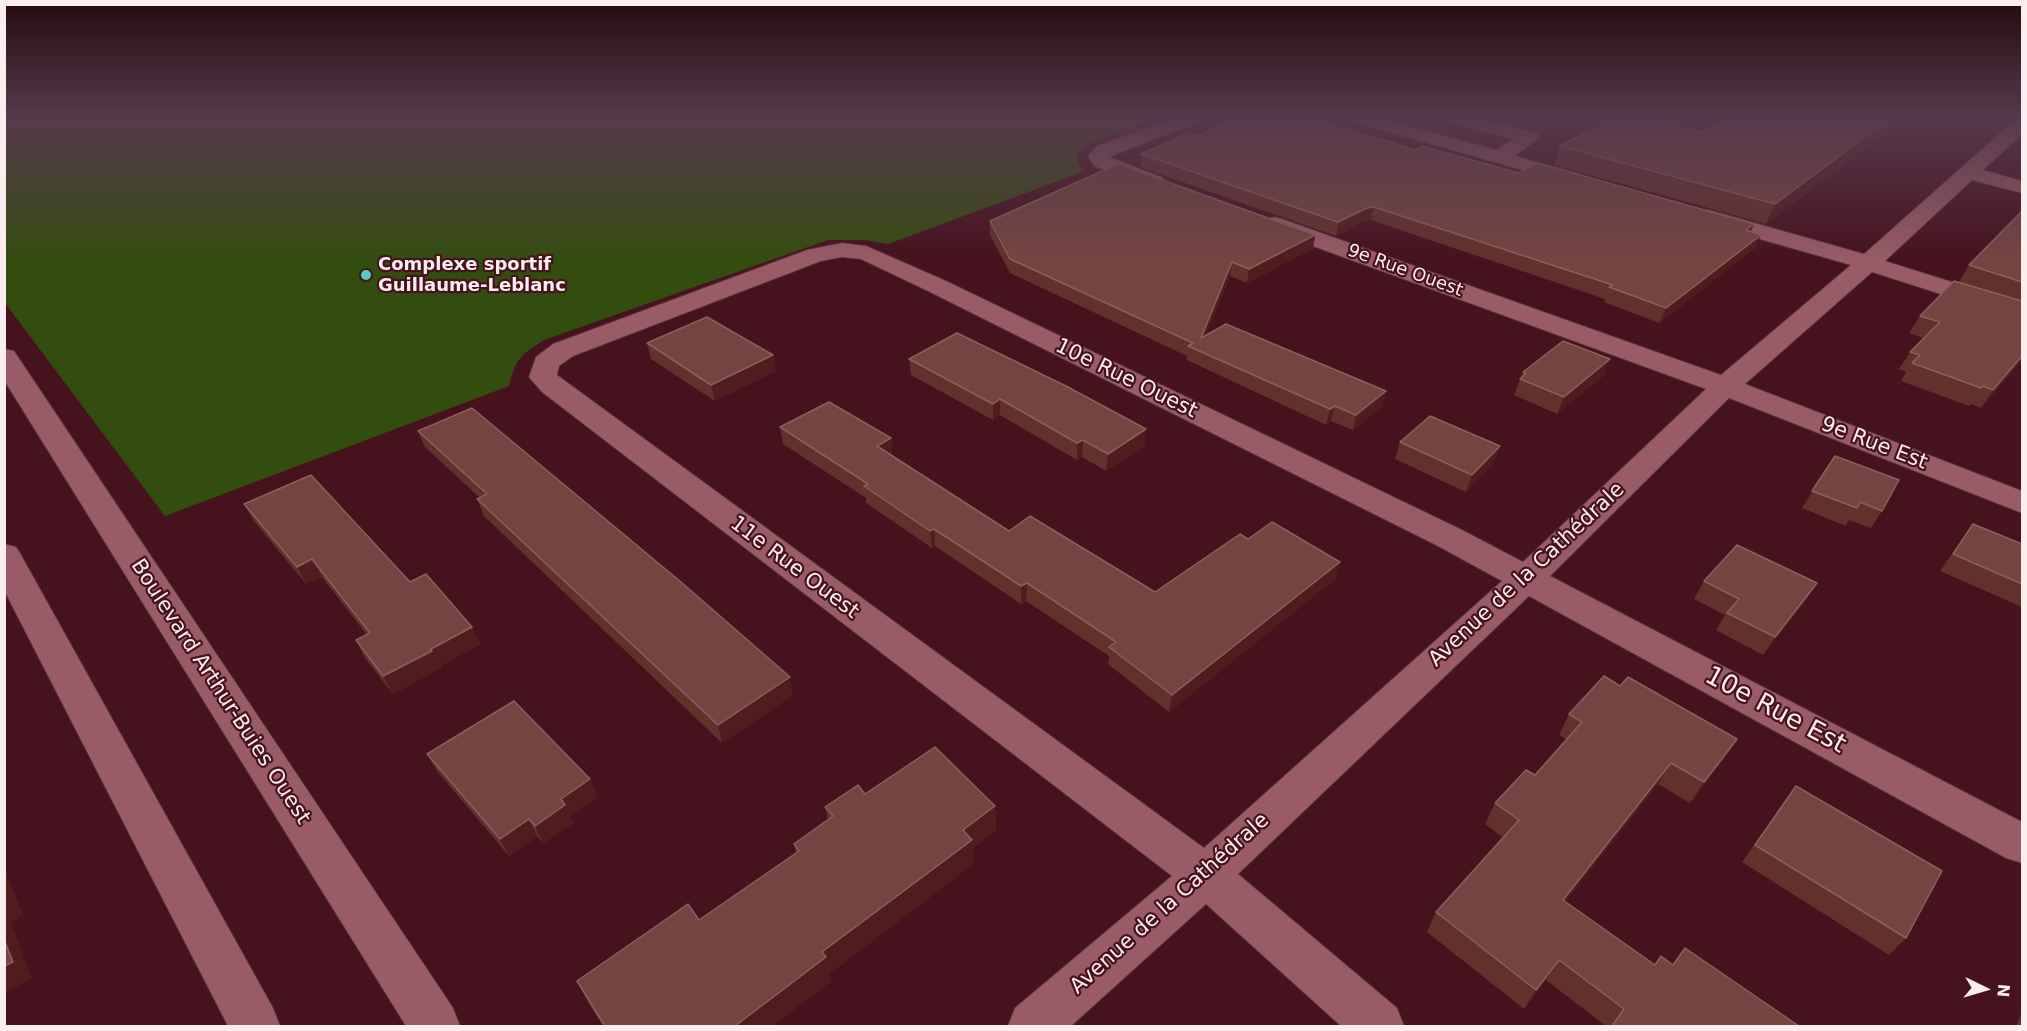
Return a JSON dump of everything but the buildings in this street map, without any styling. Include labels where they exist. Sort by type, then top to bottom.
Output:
[{"type":"street","points":[[1112,166],[1179,190]]},
{"type":"street","points":[[1531,166],[1591,183]]},
{"type":"street","name":"Avenue de la Cathédrale","points":[[1033,1026],[1206,875],[1527,578],[1725,386],[1868,263],[1975,166]]},
{"type":"street","points":[[1969,172],[2022,187]]},
{"type":"street","points":[[1683,210],[1868,263],[2022,312]]},
{"type":"street","name":"9e Rue Ouest","points":[[1258,218],[1725,386]]},
{"type":"street","name":"10e Rue Ouest","points":[[714,292],[816,255],[842,250],[866,253],[1527,578]]},
{"type":"street","name":"11e Rue Ouest","points":[[714,292],[563,350],[546,363],[543,377],[1206,875]]},
{"type":"street","name":"Boulevard Arthur-Buies Ouest","points":[[4,357],[435,1026]]},
{"type":"street","name":"9e Rue Est","points":[[1725,386],[2022,503]]},
{"type":"street","points":[[4,555],[255,1026]]},
{"type":"street","name":"10e Rue Est","points":[[1527,578],[2022,844]]},
{"type":"street","points":[[1206,875],[1379,1026]]},
{"type":"green space","name":"Complexe sportif Guillaume-Leblanc","points":[[5,166],[1080,166],[1085,171],[888,244],[866,240],[828,240],[544,340],[520,358],[509,386],[165,516],[5,303]]},
{"type":"place","name":"Complexe sportif Guillaume-Leblanc","points":[[366,275]]}]
